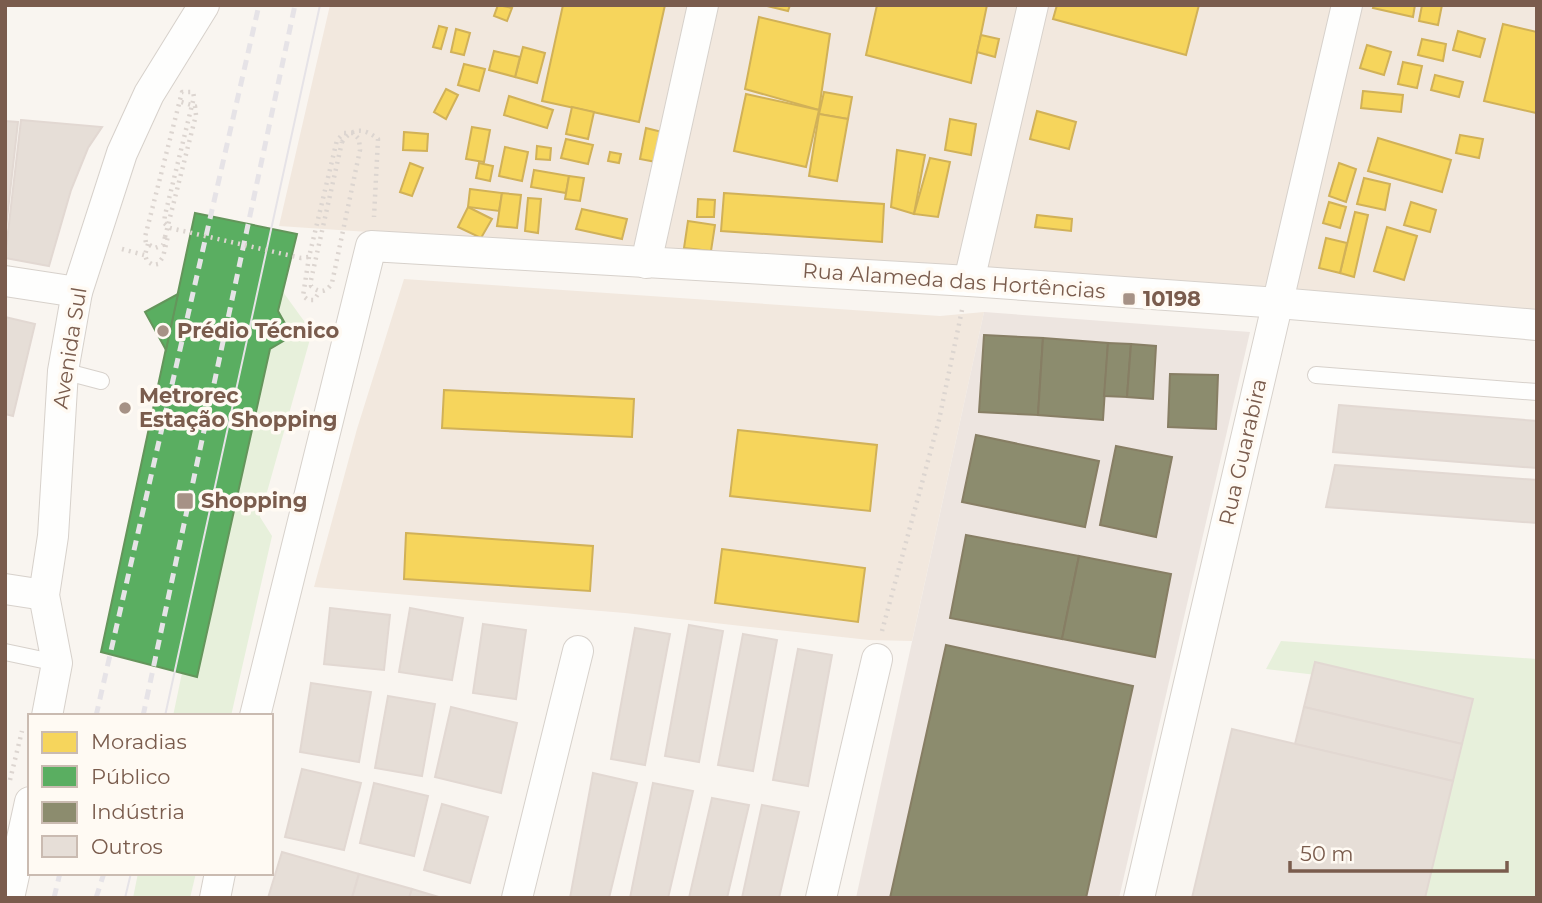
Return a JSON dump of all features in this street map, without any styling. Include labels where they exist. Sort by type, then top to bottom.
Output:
[{"type":"street","name":"Avenida Sul","points":[[47,714],[57,663],[44,595],[53,536],[63,371],[77,292],[122,153],[149,94],[204,5]]},
{"type":"street","points":[[646,263],[703,5]]},
{"type":"street","points":[[969,281],[1033,5]]},
{"type":"street","name":"Rua Guarabira","points":[[1139,898],[1347,5]]},
{"type":"street","points":[[255,714],[371,246]]},
{"type":"street","name":"Rua Alameda das Hortências","points":[[371,246],[969,281],[1537,325]]},
{"type":"street","points":[[5,281],[77,292]]},
{"type":"street","points":[[5,590],[44,595]]},
{"type":"street","points":[[517,898],[578,651]]},
{"type":"street","points":[[821,898],[877,659]]},
{"type":"street","points":[[9,898],[14,840],[28,807]]},
{"type":"street","points":[[215,898],[220,875]]},
{"type":"lane","points":[[63,371],[102,381]]},
{"type":"lane","points":[[1316,375],[1537,392]]},
{"type":"lane","points":[[5,652],[57,663]]},
{"type":"path","points":[[170,228],[160,263],[153,265],[147,261],[145,255],[148,244],[145,237],[179,96],[188,91],[193,92],[194,97],[164,223],[170,228],[301,258],[309,257]]},
{"type":"path","points":[[148,244],[159,247],[163,245],[196,110],[191,104],[149,94]]},
{"type":"path","points":[[320,291],[313,301],[303,296],[309,257],[336,144],[340,136],[353,133],[359,138],[360,150],[332,283],[329,289],[320,291],[311,286],[311,280],[342,142],[348,134],[359,131],[368,132],[378,139],[371,246]]},
{"type":"path","points":[[877,659],[939,420],[969,281]]},
{"type":"shaded area","points":[[330,5],[1537,5],[1537,310],[279,226]]},
{"type":"shaded area","points":[[404,279],[940,316],[984,312],[912,641],[869,640],[625,613],[314,587],[357,429]]},
{"type":"shaded area","points":[[984,312],[1250,332],[1119,898],[856,898]]},
{"type":"green space","points":[[283,292],[312,332],[260,517],[272,536],[231,714],[173,714],[182,673],[197,677],[270,349],[291,336],[278,311]]},
{"type":"green space","points":[[1281,641],[1537,659],[1537,898],[1388,898],[1401,685],[1266,669]]},
{"type":"green space","points":[[138,875],[196,875],[190,898],[133,898]]},
{"type":"building: Moradias","points":[[498,5],[512,8],[507,21],[494,16]]},
{"type":"building: Moradias","points":[[563,5],[665,5],[639,122],[542,101]]},
{"type":"building: Moradias","points":[[763,5],[790,5],[788,11]]},
{"type":"building: Moradias","points":[[877,5],[987,5],[971,83],[866,55]]},
{"type":"building: Moradias","points":[[1057,5],[1199,5],[1186,55],[1053,19]]},
{"type":"building: Moradias","points":[[1374,5],[1415,5],[1413,17],[1373,8]]},
{"type":"building: Moradias","points":[[1422,5],[1442,5],[1438,25],[1419,21]]},
{"type":"building: Moradias","points":[[759,17],[830,34],[819,110],[745,89]]},
{"type":"building: Moradias","points":[[1503,24],[1537,32],[1536,113],[1484,101]]},
{"type":"building: Moradias","points":[[439,26],[447,28],[441,49],[433,47]]},
{"type":"building: Moradias","points":[[456,29],[470,33],[464,55],[451,52]]},
{"type":"building: Moradias","points":[[1458,31],[1485,39],[1480,57],[1453,50]]},
{"type":"building: Moradias","points":[[981,35],[999,39],[995,57],[977,52]]},
{"type":"building: Moradias","points":[[1422,39],[1446,44],[1443,61],[1418,55]]},
{"type":"building: Moradias","points":[[1367,45],[1391,52],[1384,75],[1360,68]]},
{"type":"building: Moradias","points":[[523,47],[545,53],[537,83],[515,77]]},
{"type":"building: Moradias","points":[[494,51],[520,57],[515,77],[489,70]]},
{"type":"building: Moradias","points":[[1403,62],[1422,66],[1417,88],[1398,84]]},
{"type":"building: Moradias","points":[[464,64],[485,69],[479,91],[458,85]]},
{"type":"building: Moradias","points":[[1435,75],[1463,82],[1459,97],[1431,90]]},
{"type":"building: Moradias","points":[[446,89],[458,95],[446,119],[434,112]]},
{"type":"building: Moradias","points":[[1363,91],[1403,95],[1401,112],[1361,108]]},
{"type":"building: Moradias","points":[[824,92],[852,97],[848,119],[819,114]]},
{"type":"building: Moradias","points":[[746,94],[819,110],[806,167],[734,151]]},
{"type":"building: Moradias","points":[[509,96],[553,110],[547,128],[504,115]]},
{"type":"building: Moradias","points":[[572,107],[594,112],[588,139],[566,134]]},
{"type":"building: Moradias","points":[[1037,111],[1076,122],[1069,149],[1030,139]]},
{"type":"building: Moradias","points":[[819,114],[848,119],[837,181],[809,176]]},
{"type":"building: Moradias","points":[[950,119],[976,124],[971,155],[945,150]]},
{"type":"building: Moradias","points":[[472,127],[490,130],[484,162],[466,159]]},
{"type":"building: Moradias","points":[[646,128],[662,132],[656,162],[640,159]]},
{"type":"building: Moradias","points":[[404,132],[428,134],[427,151],[403,150]]},
{"type":"building: Moradias","points":[[1460,135],[1483,139],[1479,158],[1456,153]]},
{"type":"building: Moradias","points":[[1378,138],[1451,160],[1442,192],[1368,171]]},
{"type":"building: Moradias","points":[[566,139],[593,145],[588,164],[561,158]]},
{"type":"building: Moradias","points":[[537,146],[551,148],[550,160],[536,159]]},
{"type":"building: Moradias","points":[[505,147],[528,152],[522,181],[499,176]]},
{"type":"building: Moradias","points":[[897,150],[925,155],[914,214],[891,207]]},
{"type":"building: Moradias","points":[[610,152],[621,154],[619,163],[608,161]]},
{"type":"building: Moradias","points":[[930,158],[950,162],[938,217],[914,214]]},
{"type":"building: Moradias","points":[[410,163],[423,168],[412,196],[400,192]]},
{"type":"building: Moradias","points":[[479,163],[493,166],[490,181],[476,178]]},
{"type":"building: Moradias","points":[[1339,163],[1356,169],[1346,202],[1329,196]]},
{"type":"building: Moradias","points":[[534,170],[569,176],[566,193],[531,187]]},
{"type":"building: Moradias","points":[[569,176],[584,178],[580,201],[565,199]]},
{"type":"building: Moradias","points":[[1364,178],[1390,184],[1385,210],[1357,204]]},
{"type":"building: Moradias","points":[[470,189],[502,193],[499,211],[468,207]]},
{"type":"building: Moradias","points":[[502,193],[521,195],[517,228],[497,226]]},
{"type":"building: Moradias","points":[[724,193],[884,204],[882,242],[721,231]]},
{"type":"building: Moradias","points":[[528,198],[541,199],[538,233],[525,231]]},
{"type":"building: Moradias","points":[[698,199],[715,200],[714,217],[697,217]]},
{"type":"building: Moradias","points":[[1329,202],[1346,207],[1340,228],[1323,223]]},
{"type":"building: Moradias","points":[[1411,202],[1436,210],[1430,232],[1404,225]]},
{"type":"building: Moradias","points":[[468,207],[492,219],[481,238],[458,227]]},
{"type":"building: Moradias","points":[[582,209],[627,219],[622,239],[576,229]]},
{"type":"building: Moradias","points":[[1355,212],[1368,215],[1354,277],[1340,273]]},
{"type":"building: Moradias","points":[[1037,215],[1072,219],[1071,231],[1035,227]]},
{"type":"building: Moradias","points":[[688,221],[715,225],[711,251],[684,248]]},
{"type":"building: Moradias","points":[[1387,227],[1417,236],[1404,280],[1374,271]]},
{"type":"building: Moradias","points":[[1326,238],[1347,243],[1340,273],[1319,268]]},
{"type":"building: Moradias","points":[[444,390],[634,399],[632,437],[442,428]]},
{"type":"building: Moradias","points":[[738,430],[877,445],[870,511],[730,496]]},
{"type":"building: Moradias","points":[[406,533],[593,546],[590,591],[404,579]]},
{"type":"building: Moradias","points":[[722,549],[865,568],[858,622],[715,603]]},
{"type":"building: Público","name":"Shopping","points":[[195,213],[297,234],[278,311],[292,336],[270,349],[197,677],[101,652]]},
{"type":"building: Público","name":"Prédio Técnico","points":[[178,294],[166,350],[145,312]]},
{"type":"building: Indústria","points":[[984,335],[1043,338],[1038,415],[979,412]]},
{"type":"building: Indústria","points":[[1043,338],[1108,343],[1103,420],[1038,415]]},
{"type":"building: Indústria","points":[[1108,343],[1131,344],[1127,397],[1104,396]]},
{"type":"building: Indústria","points":[[1131,344],[1156,346],[1153,399],[1127,397]]},
{"type":"building: Indústria","points":[[1170,374],[1218,375],[1216,429],[1168,427]]},
{"type":"building: Indústria","points":[[976,435],[1099,461],[1085,527],[962,502]]},
{"type":"building: Indústria","points":[[1116,446],[1172,457],[1156,537],[1100,525]]},
{"type":"building: Indústria","points":[[966,535],[1079,556],[1062,639],[950,618]]},
{"type":"building: Indústria","points":[[1079,556],[1171,574],[1155,657],[1062,639]]},
{"type":"building: Indústria","points":[[946,645],[1133,686],[1086,898],[890,898]]},
{"type":"building: Outros","points":[[21,120],[102,127],[88,148],[71,190],[49,266],[5,258]]},
{"type":"building: Outros","points":[[5,121],[18,122],[5,237]]},
{"type":"building: Outros","points":[[5,317],[35,324],[13,416],[5,414]]},
{"type":"building: Outros","points":[[1339,405],[1537,421],[1537,468],[1333,452]]},
{"type":"building: Outros","points":[[1335,465],[1537,480],[1537,523],[1326,507]]},
{"type":"building: Outros","points":[[330,608],[390,615],[384,670],[324,664]]},
{"type":"building: Outros","points":[[410,608],[463,618],[452,680],[399,672]]},
{"type":"building: Outros","points":[[483,624],[526,630],[516,699],[473,693]]},
{"type":"building: Outros","points":[[689,625],[723,631],[699,762],[665,756]]},
{"type":"building: Outros","points":[[635,628],[670,634],[645,765],[611,759]]},
{"type":"building: Outros","points":[[743,634],[777,640],[753,771],[718,765]]},
{"type":"building: Outros","points":[[798,649],[832,655],[808,786],[773,780]]},
{"type":"building: Outros","points":[[1315,662],[1473,699],[1462,744],[1304,707]]},
{"type":"building: Outros","points":[[311,683],[371,692],[359,762],[300,752]]},
{"type":"building: Outros","points":[[388,696],[435,704],[422,776],[375,768]]},
{"type":"building: Outros","points":[[451,707],[517,723],[501,793],[435,777]]},
{"type":"building: Outros","points":[[1304,707],[1462,744],[1453,781],[1295,744]]},
{"type":"building: Outros","points":[[1232,729],[1453,781],[1425,898],[1192,898]]},
{"type":"building: Outros","points":[[302,769],[361,783],[344,850],[285,837]]},
{"type":"building: Outros","points":[[593,773],[637,783],[609,898],[570,898]]},
{"type":"building: Outros","points":[[374,783],[428,796],[414,856],[360,843]]},
{"type":"building: Outros","points":[[653,783],[693,791],[668,898],[630,898]]},
{"type":"building: Outros","points":[[712,798],[749,805],[727,898],[689,898]]},
{"type":"building: Outros","points":[[442,804],[488,817],[470,883],[424,870]]},
{"type":"building: Outros","points":[[762,805],[799,812],[779,898],[742,898]]},
{"type":"building: Outros","points":[[282,852],[359,874],[352,898],[268,898]]},
{"type":"building: Outros","points":[[359,874],[412,889],[409,898],[352,898]]},
{"type":"building: Outros","points":[[412,889],[442,898],[409,898]]},
{"type":"tram line","points":[[165,714],[320,5]]},
{"type":"tram line","points":[[125,898],[131,875]]},
{"type":"railway","points":[[96,714],[259,5]]},
{"type":"railway","points":[[143,714],[295,5]]},
{"type":"railway","points":[[54,898],[60,875]]},
{"type":"railway","points":[[96,898],[103,875]]},
{"type":"place","name":"10198","points":[[1129,299]]},
{"type":"place","name":"Prédio Técnico","points":[[163,331]]},
{"type":"place","name":"Metrorec Estação Shopping","points":[[125,408]]},
{"type":"place","name":"Shopping","points":[[185,501]]}]
